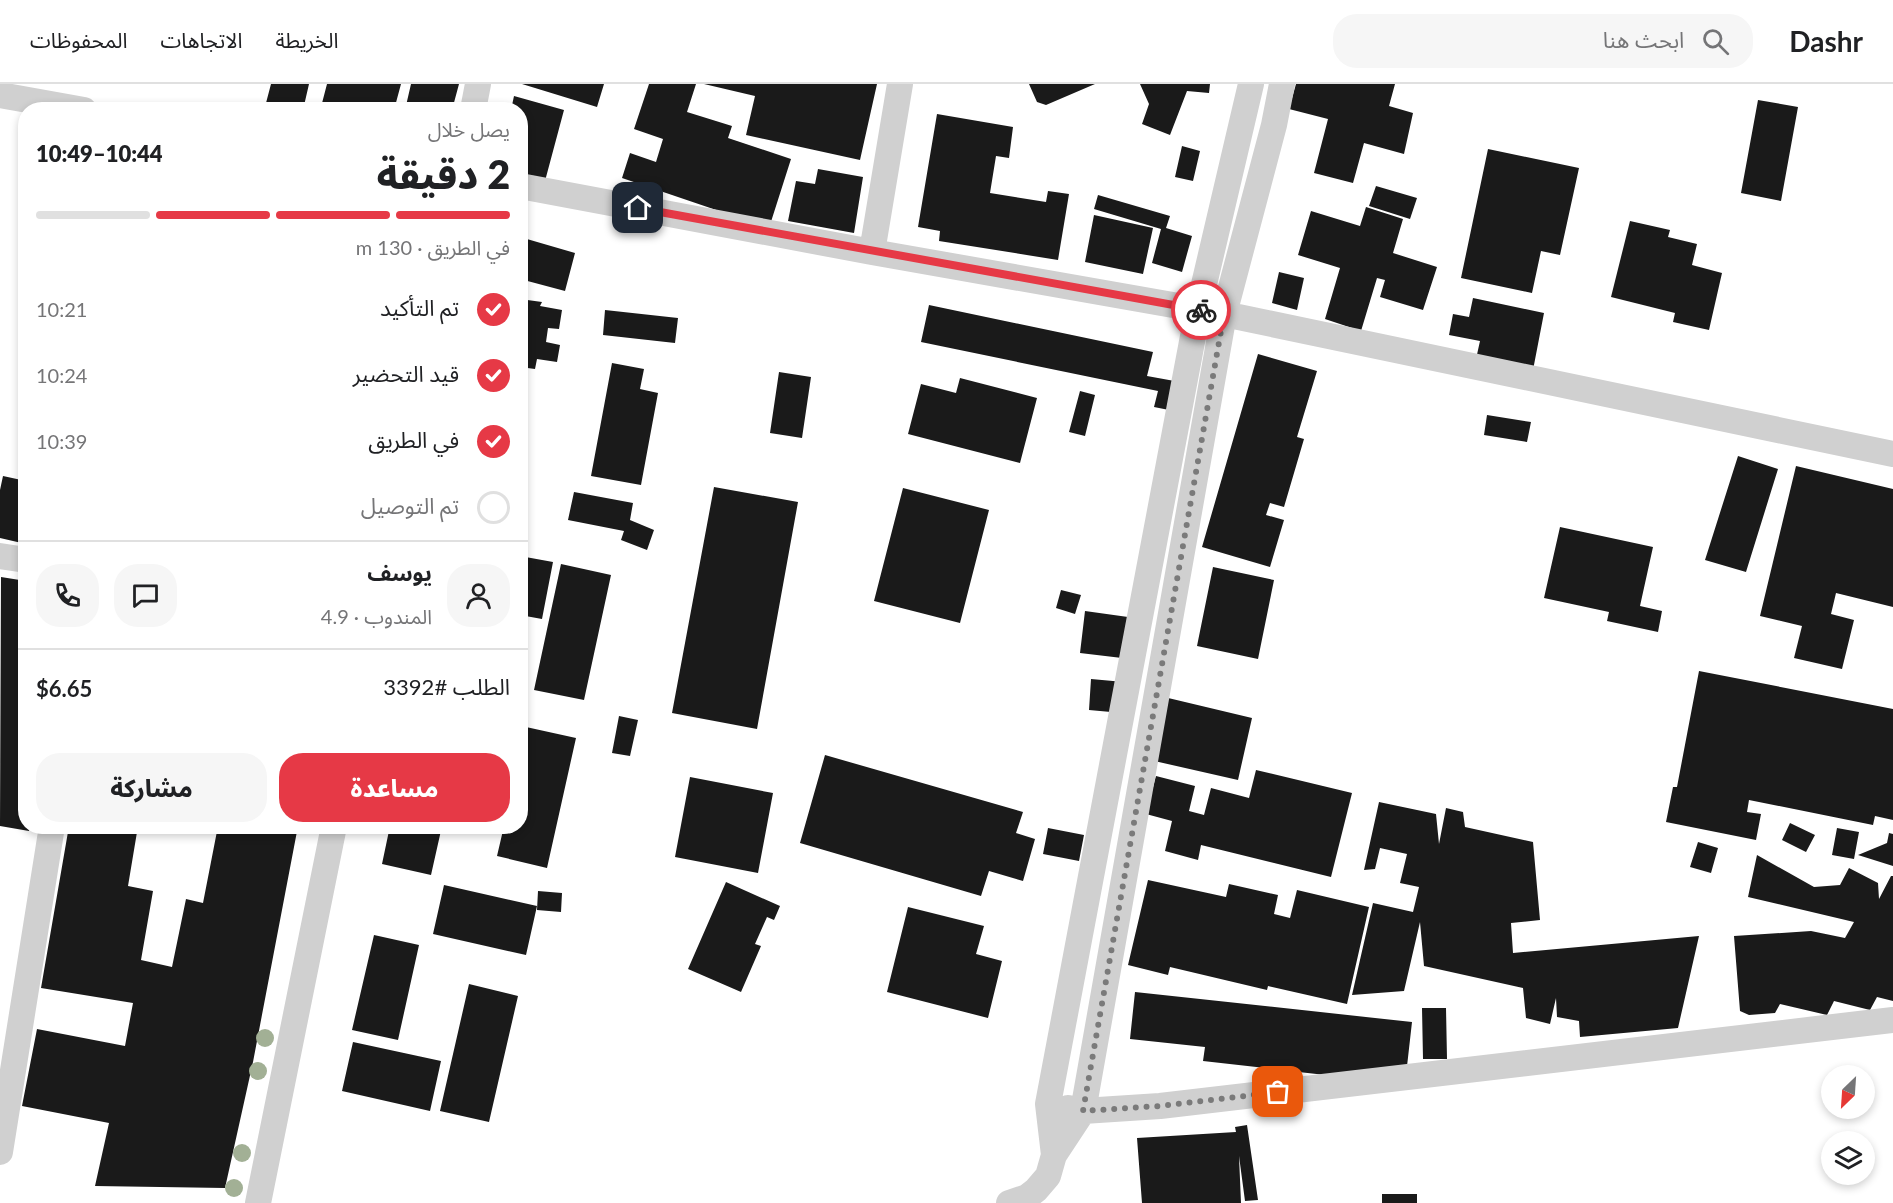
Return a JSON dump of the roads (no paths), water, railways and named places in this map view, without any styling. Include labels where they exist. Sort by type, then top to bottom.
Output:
[{"type":"street","points":[[475,102],[478,84]]},
{"type":"street","points":[[872,252],[900,84]]},
{"type":"street","points":[[1054,1155],[1048,1104],[1198,310],[1251,84]]},
{"type":"street","points":[[1009,1203],[1027,1197],[1048,1176],[1054,1155],[1083,1111],[1224,314],[1274,125],[1282,84]]},
{"type":"street","points":[[0,95],[39,102]]},
{"type":"street","points":[[528,188],[872,252],[1224,314],[1893,454]]},
{"type":"street","points":[[0,556],[18,559]]},
{"type":"street","points":[[0,1152],[51,834]]},
{"type":"street","points":[[258,1203],[332,834]]},
{"type":"street","points":[[1048,1104],[1083,1111],[1160,1106],[1893,1020]]}]
